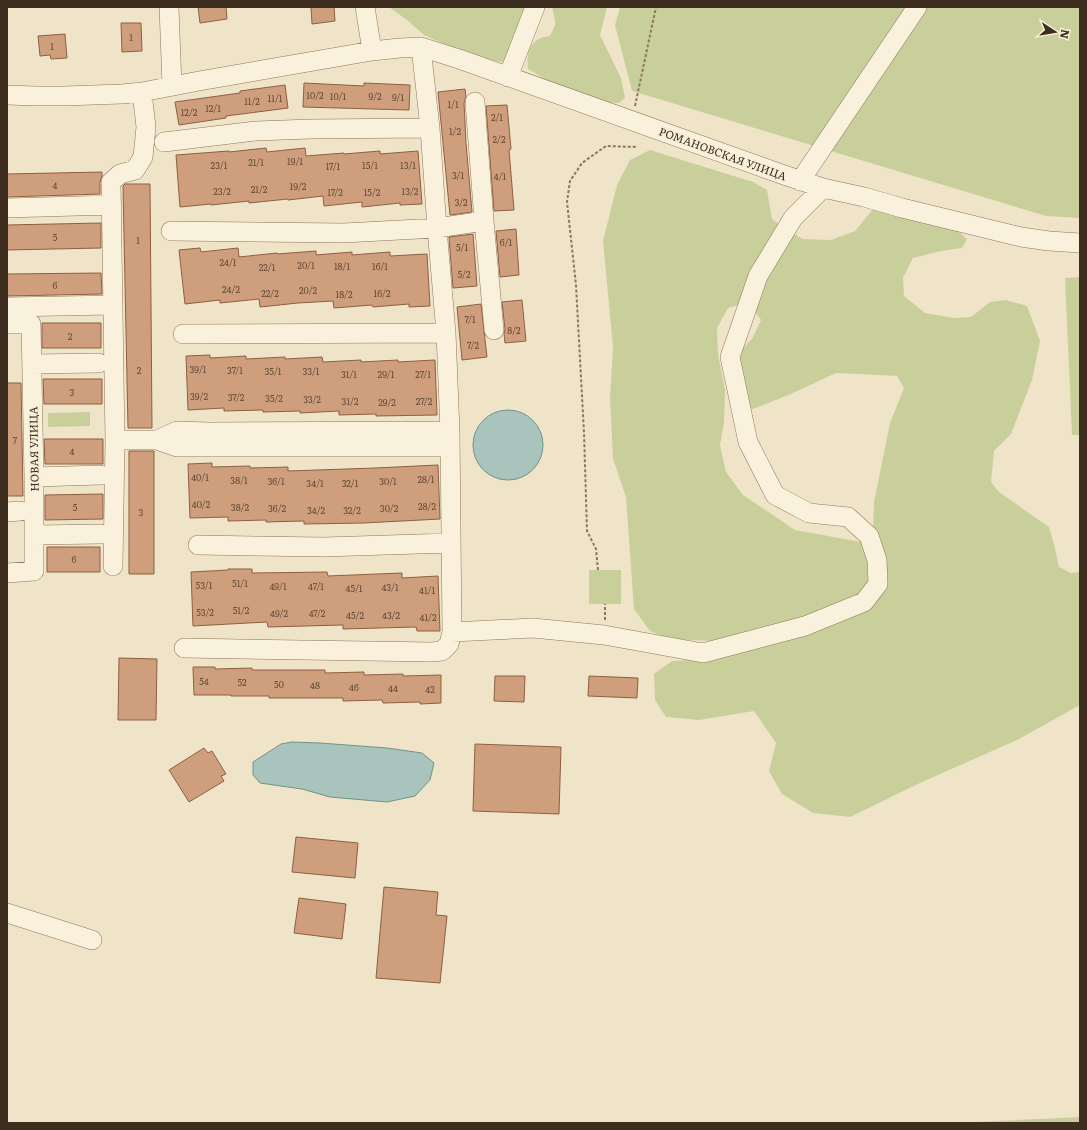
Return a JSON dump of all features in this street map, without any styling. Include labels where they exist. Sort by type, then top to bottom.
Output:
[{"type":"street","points":[[169,7],[172,86]]},
{"type":"street","points":[[365,7],[372,51]]},
{"type":"street","points":[[508,77],[535,7]]},
{"type":"street","points":[[800,181],[917,7]]},
{"type":"street","points":[[184,648],[432,652],[442,651],[449,644],[452,632],[450,439],[446,333],[430,128],[421,47]]},
{"type":"street","name":"РОМАНОВСКАЯ УЛИЦА","points":[[7,95],[64,96],[142,92],[372,51],[421,47],[823,188],[1021,237],[1080,243]]},
{"type":"street","points":[[113,566],[115,440],[111,182],[120,174],[135,170],[143,157],[146,127],[142,92]]},
{"type":"street","points":[[475,102],[494,330]]},
{"type":"street","points":[[164,142],[256,131],[430,128]]},
{"type":"street","points":[[452,632],[533,628],[604,635],[703,653],[805,626],[864,602],[878,584],[877,560],[869,536],[848,517],[809,513],[775,495],[748,442],[730,357],[758,276],[793,218],[823,188]]},
{"type":"street","points":[[7,208],[112,205]]},
{"type":"street","points":[[171,231],[344,233],[437,228],[484,221]]},
{"type":"street","points":[[7,307],[113,305]]},
{"type":"street","name":"НОВАЯ УЛИЦА","points":[[7,324],[31,324],[34,477],[34,571],[7,573]]},
{"type":"street","points":[[183,334],[446,333]]},
{"type":"street","points":[[32,364],[99,363]]},
{"type":"street","points":[[115,440],[157,440],[177,447],[248,440],[450,439]]},
{"type":"street","points":[[34,477],[101,476]]},
{"type":"street","points":[[34,535],[101,534]]},
{"type":"street","points":[[198,545],[324,547],[450,543]]},
{"type":"street","points":[[7,913],[92,940]]},
{"type":"path","points":[[632,121],[656,7]]},
{"type":"path","points":[[598,570],[596,549],[587,531],[584,433],[576,285],[567,202],[570,181],[582,163],[606,146],[637,147]]},
{"type":"green space","points":[[389,7],[525,7],[510,56],[502,62],[487,60],[424,35]]},
{"type":"green space","points":[[552,7],[607,7],[600,35],[621,78],[625,98],[619,103],[601,102],[545,79],[528,69],[528,57],[531,47],[543,37],[550,36],[554,27],[555,22]]},
{"type":"green space","points":[[620,7],[1080,7],[1080,218],[1046,216],[632,91],[615,25]]},
{"type":"green space","points":[[650,150],[753,182],[767,190],[772,219],[785,229],[803,239],[831,240],[855,231],[874,208],[958,231],[967,239],[962,248],[941,251],[913,258],[903,278],[904,296],[925,313],[954,318],[971,317],[990,302],[1006,300],[1027,306],[1040,341],[1032,380],[1011,434],[994,451],[991,482],[999,492],[1049,527],[1059,567],[1071,573],[1080,572],[1080,705],[1017,740],[922,782],[850,817],[813,813],[782,794],[769,771],[776,743],[754,711],[699,720],[666,717],[655,700],[654,674],[672,661],[706,659],[881,592],[888,575],[873,534],[874,502],[890,423],[904,388],[897,376],[836,373],[791,394],[753,409],[742,407],[737,359],[741,350],[752,339],[761,320],[748,302],[728,308],[717,328],[718,354],[725,390],[724,423],[720,445],[726,472],[743,495],[795,530],[861,542],[872,559],[874,585],[827,612],[713,641],[670,639],[650,631],[634,609],[626,497],[613,459],[610,398],[613,347],[603,241],[617,185],[630,160]]},
{"type":"green space","points":[[1080,277],[1080,435],[1072,435],[1065,278]]},
{"type":"green space","points":[[90,412],[90,426],[48,427],[48,413]]},
{"type":"green space","points":[[589,570],[621,570],[621,604],[589,604]]},
{"type":"green space","points":[[1080,1117],[1080,1123],[957,1123]]},
{"type":"water","points":[[508,410],[521,413],[533,420],[540,432],[543,445],[540,458],[533,470],[521,477],[508,480],[495,477],[483,470],[476,458],[473,445],[476,432],[483,420],[495,413]]},
{"type":"water","points":[[292,742],[387,748],[422,753],[434,763],[430,780],[415,796],[387,802],[330,797],[302,789],[260,783],[253,775],[253,762],[281,744]]},
{"type":"building","points":[[198,7],[226,7],[227,19],[200,23]]},
{"type":"building","points":[[311,7],[334,7],[335,21],[312,24]]},
{"type":"building","points":[[121,23],[141,23],[142,51],[122,52]]},
{"type":"building","points":[[65,34],[67,58],[51,59],[50,55],[40,56],[38,36]]},
{"type":"building","points":[[304,83],[364,86],[364,83],[410,85],[409,110],[303,107]]},
{"type":"building","points":[[285,85],[288,108],[226,116],[226,118],[179,125],[175,102]]},
{"type":"building","points":[[465,89],[466,97],[464,103],[466,143],[472,212],[450,215],[438,92]]},
{"type":"building","points":[[507,105],[514,210],[494,211],[486,106]]},
{"type":"building","points":[[266,148],[267,152],[305,148],[306,156],[380,151],[380,154],[418,151],[422,204],[400,205],[400,203],[362,207],[362,202],[324,206],[323,196],[249,203],[249,201],[180,207],[176,155]]},
{"type":"building","points":[[102,172],[100,194],[7,197],[7,174]]},
{"type":"building","points":[[125,184],[150,184],[152,428],[128,428],[123,186]]},
{"type":"building","points":[[101,223],[101,248],[7,250],[7,225]]},
{"type":"building","points":[[516,229],[519,275],[500,277],[496,231]]},
{"type":"building","points":[[473,234],[477,286],[453,288],[449,237]]},
{"type":"building","points":[[200,248],[201,252],[238,248],[239,257],[316,251],[316,255],[352,252],[352,255],[390,252],[390,256],[427,254],[430,306],[409,307],[409,304],[334,308],[333,301],[260,307],[259,299],[220,303],[220,300],[185,304],[179,250]]},
{"type":"building","points":[[101,273],[102,294],[7,296],[7,274]]},
{"type":"building","points":[[522,300],[526,341],[505,343],[502,302]]},
{"type":"building","points":[[481,304],[487,357],[462,360],[457,307]]},
{"type":"building","points":[[42,323],[101,323],[101,348],[42,348]]},
{"type":"building","points":[[210,355],[210,358],[246,356],[246,359],[322,357],[323,362],[398,360],[398,362],[435,360],[437,415],[339,415],[339,411],[300,413],[300,411],[263,412],[263,410],[224,411],[224,408],[188,410],[186,356]]},
{"type":"building","points":[[43,379],[102,379],[102,404],[44,404]]},
{"type":"building","points":[[7,383],[21,383],[23,496],[7,496]]},
{"type":"building","points":[[44,439],[103,439],[103,464],[45,464]]},
{"type":"building","points":[[129,451],[154,451],[154,574],[129,574]]},
{"type":"building","points":[[212,463],[212,467],[288,467],[288,471],[438,465],[440,519],[364,523],[304,524],[304,521],[228,521],[228,517],[190,518],[188,464]]},
{"type":"building","points":[[103,494],[103,519],[45,520],[45,495]]},
{"type":"building","points":[[47,547],[100,547],[100,572],[47,572]]},
{"type":"building","points":[[252,569],[252,573],[327,572],[328,576],[402,573],[402,578],[438,576],[440,631],[417,631],[416,627],[343,629],[343,625],[268,627],[267,622],[193,626],[191,572]]},
{"type":"building","points":[[119,658],[157,659],[156,720],[118,720]]},
{"type":"building","points":[[193,667],[215,667],[215,669],[252,668],[252,670],[325,670],[325,673],[364,672],[364,675],[441,675],[441,703],[383,703],[382,700],[343,701],[343,698],[269,698],[269,696],[194,695]]},
{"type":"building","points":[[495,676],[525,676],[524,702],[494,701]]},
{"type":"building","points":[[589,676],[638,678],[637,698],[588,696]]},
{"type":"building","points":[[475,744],[561,747],[559,814],[473,811]]},
{"type":"building","points":[[204,748],[208,753],[212,751],[226,774],[221,776],[224,781],[189,802],[169,770]]},
{"type":"building","points":[[296,837],[358,843],[355,878],[292,872]]},
{"type":"building","points":[[384,887],[438,892],[436,915],[447,916],[440,983],[376,978]]},
{"type":"building","points":[[299,898],[346,904],[342,939],[294,933]]}]
